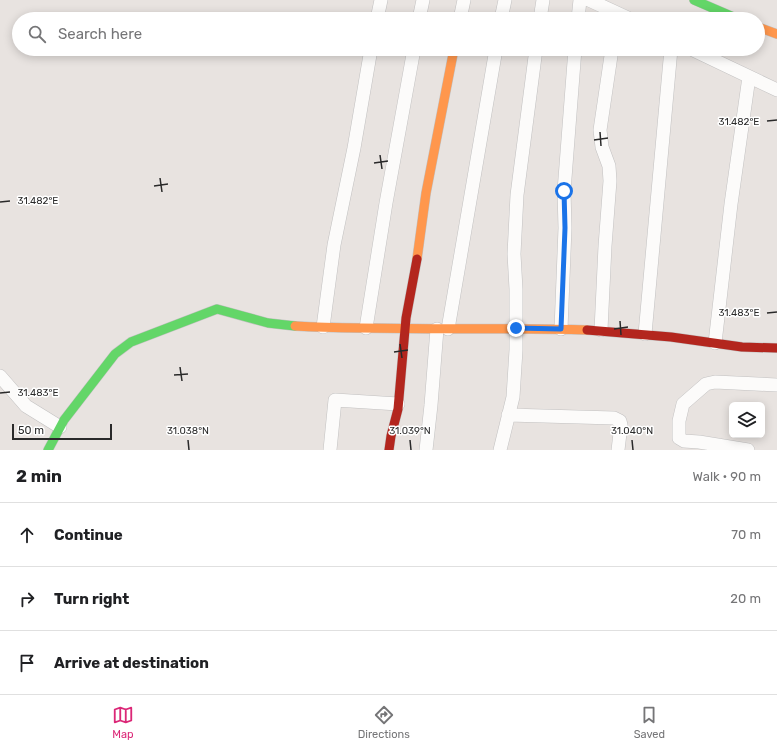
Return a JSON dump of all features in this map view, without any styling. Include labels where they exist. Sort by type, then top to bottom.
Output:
[{"type":"street","points":[[379,12],[382,0]]},
{"type":"street","points":[[420,12],[423,0]]},
{"type":"street","points":[[461,12],[464,0]]},
{"type":"street","points":[[502,12],[505,0]]},
{"type":"street","points":[[541,12],[543,0]]},
{"type":"street","points":[[579,12],[580,0]]},
{"type":"street","points":[[588,0],[610,12]]},
{"type":"street","points":[[694,0],[722,12]]},
{"type":"street","points":[[765,30],[777,34]]},
{"type":"street","points":[[322,327],[334,245],[354,148],[370,56]]},
{"type":"street","points":[[366,328],[386,203],[413,56]]},
{"type":"street","points":[[389,450],[398,404],[405,328],[426,193],[453,56]]},
{"type":"street","points":[[426,450],[431,405],[443,329],[495,56]]},
{"type":"street","points":[[500,450],[513,397],[516,350],[514,254],[518,195],[535,56]]},
{"type":"street","points":[[561,329],[565,228],[564,191],[574,56]]},
{"type":"street","points":[[601,330],[610,181],[609,166],[602,147],[600,130],[611,56]]},
{"type":"street","points":[[645,334],[670,56]]},
{"type":"street","points":[[706,56],[777,90]]},
{"type":"street","points":[[715,343],[731,204],[749,77]]},
{"type":"street","points":[[48,450],[60,427],[89,387],[111,360],[131,342],[213,310],[223,310],[268,323],[322,327],[601,330],[672,337],[742,347],[777,345]]},
{"type":"street","points":[[0,376],[26,406],[60,427]]},
{"type":"street","points":[[748,450],[682,440],[680,438],[679,421],[683,404],[706,384],[715,382],[777,385]]},
{"type":"street","points":[[330,450],[335,400],[398,404]]},
{"type":"street","points":[[508,415],[614,418],[620,421],[621,425],[618,450]]},
{"type":"traffic: fast","points":[[694,0],[722,12]]},
{"type":"traffic: fast","points":[[48,450],[64,420],[115,354],[131,342],[217,309],[268,323],[295,326]]},
{"type":"traffic: slow","points":[[765,30],[777,34]]},
{"type":"traffic: slow","points":[[417,259],[426,193],[453,56]]},
{"type":"traffic: slow","points":[[295,326],[587,330]]},
{"type":"traffic: jam","points":[[389,450],[398,409],[406,318],[417,259]]},
{"type":"traffic: jam","points":[[587,330],[671,337],[742,347],[777,348]]},
{"type":"route","points":[[516,328],[561,329],[565,228],[564,191]]}]
